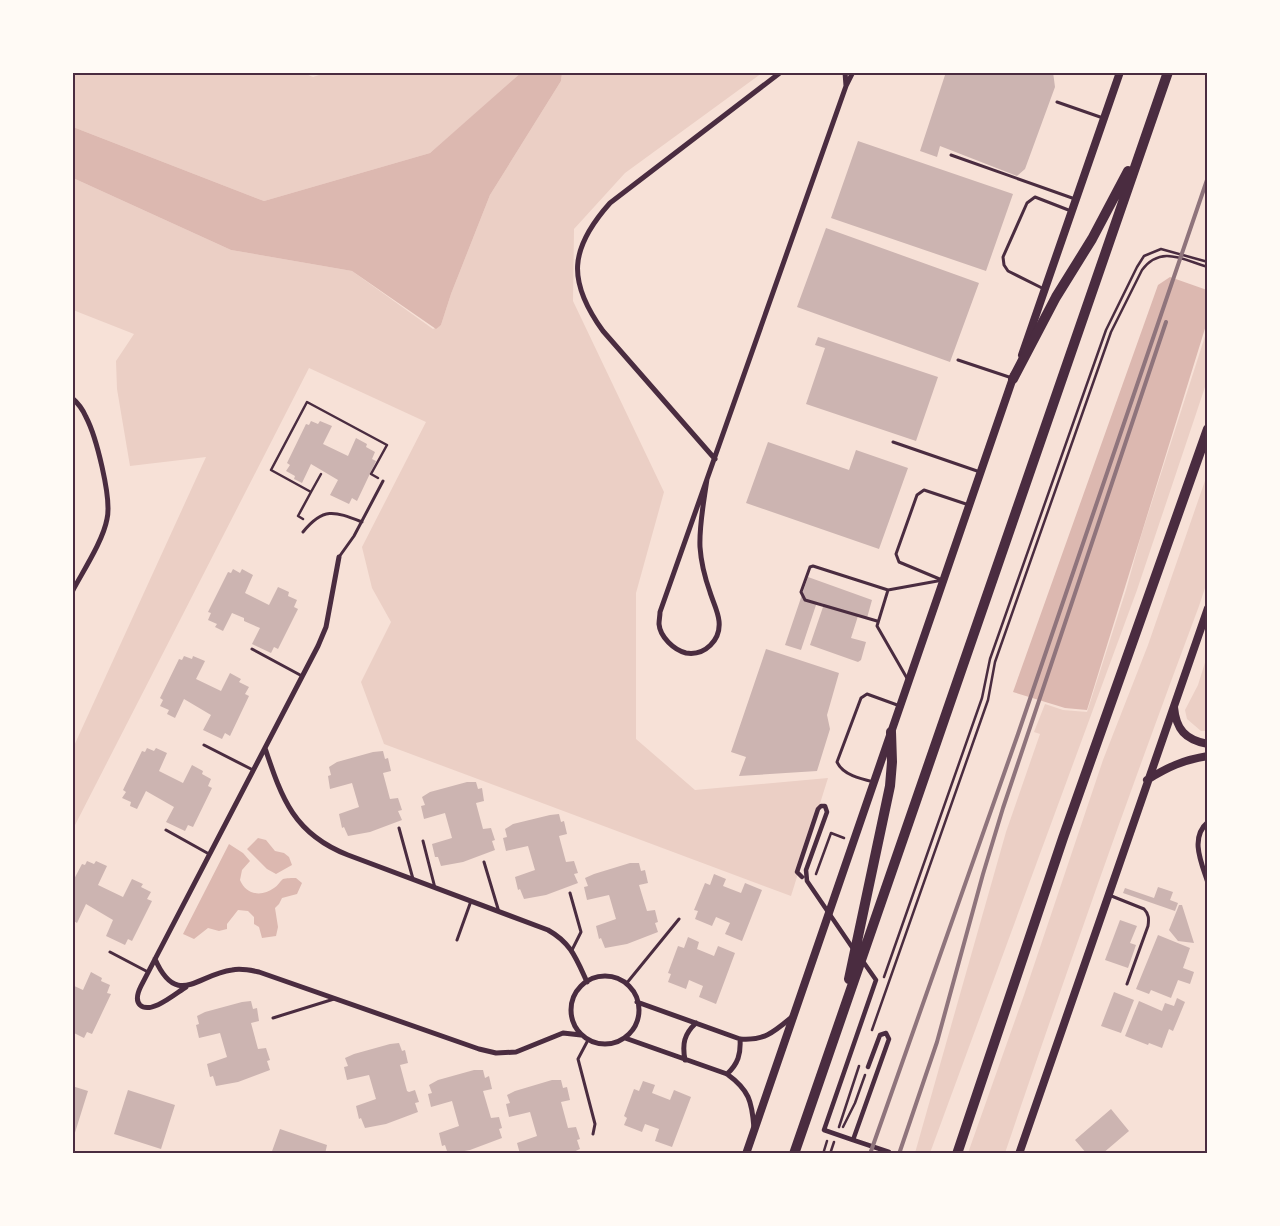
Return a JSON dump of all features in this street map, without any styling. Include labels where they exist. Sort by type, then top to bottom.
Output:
[{"type":"highway","points":[[794,1154],[1168,72]]},
{"type":"highway","points":[[1013,379],[1046,314],[1092,239],[1143,144]]},
{"type":"highway","points":[[957,1154],[1060,847],[1208,429]]},
{"type":"highway","points":[[838,1026],[890,786],[892,732]]},
{"type":"main road","points":[[746,1154],[1120,72]]},
{"type":"main road","points":[[1019,1154],[1208,608]]},
{"type":"main road","points":[[1174,704],[1175,717],[1180,729],[1195,740],[1208,744]]},
{"type":"main road","points":[[1147,780],[1178,762],[1208,756]]},
{"type":"street","points":[[714,459],[603,331],[590,313],[581,291],[577,271],[579,254],[594,221],[610,203],[781,72]]},
{"type":"street","points":[[845,72],[846,86]]},
{"type":"street","points":[[707,479],[700,546],[703,569],[720,622],[712,644],[704,651],[694,654],[682,652],[671,645],[664,636],[659,624],[662,606],[846,86],[853,72]]},
{"type":"street","points":[[72,398],[86,415],[92,429],[108,493],[109,506],[108,519],[103,532],[72,592]]},
{"type":"street","points":[[339,557],[326,626],[265,748],[148,972],[137,995],[138,1001],[141,1006],[148,1008],[156,1006],[186,987],[231,970],[245,969],[259,972],[479,1049],[496,1053],[516,1052],[563,1033],[581,1035]]},
{"type":"street","points":[[265,748],[276,781],[295,818],[312,835],[334,850],[548,930],[565,941],[572,950],[587,982]]},
{"type":"street","points":[[802,877],[798,869],[818,809],[824,806],[827,812],[805,876],[876,980],[824,1130],[891,1153]]},
{"type":"street","points":[[1208,822],[1200,830],[1198,848],[1208,883]]},
{"type":"street","points":[[155,959],[164,977],[175,984],[186,987]]},
{"type":"street","points":[[607,976],[626,984],[633,992],[638,1010],[635,1025],[625,1038],[614,1043],[602,1044],[588,1040],[581,1035],[571,1017],[571,1007],[576,993],[587,982],[607,976]]},
{"type":"street","points":[[637,1002],[740,1039],[758,1039],[768,1035],[794,1016]]},
{"type":"street","points":[[685,1060],[683,1050],[684,1039],[688,1030],[696,1023]]},
{"type":"street","points":[[853,1140],[889,1039],[889,1035],[886,1033],[880,1035],[868,1067]]},
{"type":"street","points":[[625,1038],[727,1074],[744,1089],[750,1100],[754,1131]]},
{"type":"street","points":[[727,1074],[740,1054],[740,1039]]},
{"type":"lane","points":[[1058,102],[1104,118]]},
{"type":"lane","points":[[951,155],[1076,199]]},
{"type":"lane","points":[[1045,289],[1008,271],[1004,265],[1003,257],[1026,203],[1030,199],[1035,197],[1072,211]]},
{"type":"lane","points":[[958,360],[1013,379]]},
{"type":"lane","points":[[893,442],[981,472]]},
{"type":"lane","points":[[339,557],[354,536],[384,481]]},
{"type":"lane","points":[[944,580],[899,562],[896,554],[920,491],[924,490],[969,506]]},
{"type":"lane","points":[[303,532],[317,516],[336,512],[362,522]]},
{"type":"lane","points":[[878,621],[804,600],[801,592],[810,567],[813,566],[888,590],[944,580]]},
{"type":"lane","points":[[888,590],[878,621],[878,630],[909,682]]},
{"type":"lane","points":[[252,649],[302,676]]},
{"type":"lane","points":[[874,782],[851,775],[841,768],[837,762],[861,698],[864,695],[867,694],[900,706]]},
{"type":"lane","points":[[204,745],[253,770]]},
{"type":"lane","points":[[399,828],[413,880]]},
{"type":"lane","points":[[166,830],[210,854]]},
{"type":"lane","points":[[423,841],[436,888]]},
{"type":"lane","points":[[484,862],[499,912]]},
{"type":"lane","points":[[570,893],[581,932],[572,950]]},
{"type":"lane","points":[[1109,895],[1144,909],[1148,913],[1148,926],[1127,984]]},
{"type":"lane","points":[[457,940],[471,901]]},
{"type":"lane","points":[[626,984],[679,918]]},
{"type":"lane","points":[[110,952],[148,972]]},
{"type":"lane","points":[[273,1018],[335,998]]},
{"type":"lane","points":[[588,1040],[578,1059],[595,1124],[593,1134]]},
{"type":"path","points":[[884,978],[982,698],[990,658],[1106,330],[1144,256],[1161,249],[1208,262]]},
{"type":"path","points":[[872,1031],[988,700],[995,662],[1114,325],[1148,261],[1162,255],[1208,267]]},
{"type":"path","points":[[311,492],[271,470],[307,402],[387,445],[371,474],[384,481]]},
{"type":"path","points":[[310,523],[298,516],[321,474]]},
{"type":"path","points":[[819,866],[831,834],[854,842]]},
{"type":"path","points":[[862,1059],[839,1130],[855,1103],[868,1067]]},
{"type":"path","points":[[823,1154],[829,1135]]},
{"type":"path","points":[[830,1154],[836,1138]]},
{"type":"path","points":[[826,1144],[832,1146]]},
{"type":"shaded area","points":[[301,72],[313,77],[328,72],[522,73],[430,153],[264,201],[73,127],[72,73]]},
{"type":"shaded area","points":[[522,72],[562,73],[561,81],[490,195],[451,294],[441,325],[436,329],[352,271],[231,250],[73,178],[73,127],[264,201],[430,153]]},
{"type":"shaded area","points":[[562,73],[762,73],[625,173],[574,229],[573,301],[664,492],[636,593],[636,739],[695,790],[828,778],[791,896],[384,744],[361,682],[391,622],[372,588],[362,547],[426,422],[309,368],[73,829],[73,748],[206,457],[130,466],[117,389],[116,361],[134,334],[73,310],[73,178],[231,250],[352,271],[433,329],[441,325],[451,294],[490,195],[561,81]]},
{"type":"shaded area","points":[[1170,277],[1207,290],[1207,322],[1087,710],[1065,708],[1013,692],[1158,285]]},
{"type":"shaded area","points":[[1207,330],[1207,381],[1137,590],[930,1153],[915,1153],[1006,832],[1040,734],[1034,732],[1045,704],[1063,710],[1087,712]]},
{"type":"shaded area","points":[[1207,475],[1207,582],[1199,606],[1100,879],[1005,1153],[968,1153],[1024,995],[1103,760],[1148,645]]},
{"type":"shaded area","points":[[1207,656],[1207,731],[1201,731],[1187,719],[1185,710],[1198,685]]},
{"type":"shaded area","points":[[258,838],[266,840],[275,851],[284,853],[289,857],[292,865],[276,874],[267,869],[247,849]]},
{"type":"shaded area","points":[[229,844],[243,853],[250,861],[242,870],[240,880],[246,889],[255,893],[264,893],[286,878],[296,878],[302,883],[297,894],[282,898],[275,908],[278,927],[276,936],[262,938],[259,927],[254,924],[254,917],[248,911],[238,910],[227,924],[227,929],[219,931],[208,928],[194,939],[183,934]]},
{"type":"building","points":[[946,72],[1053,72],[1055,87],[1025,169],[1017,176],[940,146],[937,157],[920,151]]},
{"type":"building","points":[[858,141],[1013,194],[986,271],[831,218]]},
{"type":"building","points":[[826,228],[979,283],[950,362],[797,307]]},
{"type":"building","points":[[818,337],[938,377],[916,441],[806,404],[825,348],[815,345]]},
{"type":"building","points":[[311,421],[318,424],[320,421],[332,426],[323,444],[348,456],[356,438],[367,444],[366,447],[375,452],[372,459],[376,461],[357,501],[352,498],[349,504],[330,495],[338,480],[311,464],[302,483],[294,479],[295,476],[286,471],[290,465],[287,463],[306,424],[309,425]]},
{"type":"building","points":[[768,442],[849,470],[856,450],[908,468],[879,549],[746,503]]},
{"type":"building","points":[[233,569],[240,573],[242,569],[253,575],[245,593],[269,605],[278,587],[289,592],[288,596],[297,600],[294,607],[298,609],[278,649],[274,647],[271,653],[252,644],[260,628],[244,621],[244,618],[232,613],[223,631],[215,627],[217,624],[208,620],[211,613],[208,612],[228,572],[231,573]]},
{"type":"building","points":[[808,577],[872,600],[867,618],[858,616],[851,638],[866,642],[861,660],[858,662],[810,645],[824,604],[817,602],[801,650],[785,645]]},
{"type":"building","points":[[766,649],[839,673],[827,715],[830,729],[817,771],[739,776],[746,757],[731,752]]},
{"type":"building","points":[[184,656],[192,659],[193,656],[205,661],[196,679],[221,691],[230,673],[241,679],[239,682],[249,687],[245,694],[249,696],[230,736],[225,733],[222,739],[203,730],[211,715],[184,699],[175,718],[167,714],[169,710],[160,706],[163,700],[160,698],[179,659],[182,660]]},
{"type":"building","points":[[147,748],[154,751],[156,748],[167,753],[159,771],[183,783],[192,765],[203,771],[202,774],[211,779],[208,786],[212,788],[193,827],[188,825],[185,831],[166,822],[174,807],[146,791],[137,809],[130,806],[131,802],[122,798],[126,792],[123,790],[142,751],[145,752]]},
{"type":"building","points":[[383,751],[385,759],[388,758],[391,771],[383,773],[390,799],[398,798],[402,810],[398,811],[402,820],[370,832],[348,836],[344,827],[342,828],[339,814],[359,807],[352,783],[330,789],[328,776],[331,775],[329,767],[337,762]]},
{"type":"building","points":[[467,782],[476,782],[478,789],[482,788],[484,801],[476,803],[483,829],[491,828],[495,840],[492,841],[495,850],[463,862],[441,866],[438,857],[435,857],[432,844],[452,838],[445,813],[424,819],[421,806],[425,805],[422,797],[430,792]]},
{"type":"building","points":[[559,814],[561,822],[564,821],[567,834],[559,836],[566,862],[574,861],[578,873],[574,874],[578,883],[546,895],[524,899],[520,889],[518,890],[515,877],[535,870],[528,846],[506,851],[503,838],[507,837],[505,829],[513,824]]},
{"type":"building","points":[[87,861],[94,864],[96,861],[107,866],[98,885],[123,897],[132,879],[143,884],[141,887],[151,892],[147,899],[152,901],[132,941],[128,939],[125,945],[106,936],[113,920],[86,904],[77,923],[72,920],[72,883],[82,864],[85,865]]},
{"type":"building","points":[[630,863],[639,863],[641,871],[645,870],[648,883],[639,885],[647,911],[655,910],[658,922],[655,923],[658,932],[627,944],[605,948],[601,938],[599,939],[596,926],[616,919],[609,895],[587,900],[584,887],[588,886],[585,878]]},
{"type":"building","points":[[714,874],[726,879],[723,886],[741,893],[745,883],[762,890],[742,941],[725,934],[730,923],[716,917],[712,926],[695,919],[698,911],[694,910],[705,883],[710,885]]},
{"type":"building","points":[[1158,887],[1173,892],[1170,900],[1178,903],[1175,911],[1123,893],[1125,888],[1154,898]]},
{"type":"building","points":[[1179,905],[1182,905],[1194,943],[1178,941],[1169,930]]},
{"type":"building","points":[[1120,920],[1137,926],[1130,943],[1136,945],[1128,968],[1105,960]]},
{"type":"building","points":[[1158,935],[1190,948],[1183,968],[1194,972],[1190,984],[1178,980],[1171,998],[1151,990],[1149,994],[1136,989]]},
{"type":"building","points":[[688,937],[699,942],[697,949],[714,956],[718,946],[735,953],[716,1004],[699,997],[703,986],[689,980],[686,989],[668,982],[671,974],[668,973],[678,946],[684,948]]},
{"type":"building","points":[[91,972],[102,978],[101,981],[110,985],[107,993],[111,994],[92,1034],[87,1032],[84,1038],[72,1032],[72,985],[83,990]]},
{"type":"building","points":[[1114,992],[1134,1000],[1121,1033],[1101,1026]]},
{"type":"building","points":[[1177,998],[1185,1002],[1173,1031],[1169,1029],[1162,1048],[1125,1036],[1139,1001],[1162,1011],[1165,1003],[1174,1006]]},
{"type":"building","points":[[251,1001],[253,1009],[257,1008],[259,1021],[251,1023],[258,1049],[266,1048],[270,1060],[267,1061],[270,1070],[238,1082],[216,1086],[213,1076],[210,1077],[207,1064],[227,1057],[220,1033],[199,1038],[196,1025],[199,1024],[197,1016],[205,1012]]},
{"type":"building","points":[[399,1043],[402,1051],[405,1050],[408,1063],[400,1065],[407,1091],[415,1090],[419,1102],[415,1103],[418,1112],[386,1124],[365,1128],[361,1118],[359,1119],[356,1106],[376,1099],[369,1075],[347,1080],[344,1067],[348,1066],[345,1058]]},
{"type":"building","points":[[474,1070],[483,1070],[485,1078],[489,1076],[492,1089],[483,1091],[491,1118],[499,1117],[502,1128],[499,1129],[502,1138],[470,1150],[448,1154],[445,1145],[442,1146],[439,1133],[459,1126],[452,1101],[431,1107],[428,1094],[432,1093],[429,1085],[438,1080]]},
{"type":"building","points":[[552,1080],[561,1080],[563,1088],[567,1087],[570,1100],[561,1102],[568,1128],[576,1127],[580,1139],[577,1140],[580,1149],[569,1154],[520,1154],[517,1143],[537,1136],[530,1112],[509,1117],[506,1104],[510,1103],[507,1095]]},
{"type":"building","points":[[643,1081],[655,1085],[652,1093],[670,1100],[674,1090],[691,1097],[672,1147],[655,1141],[659,1129],[645,1124],[642,1132],[624,1125],[627,1118],[624,1116],[634,1089],[639,1091]]},
{"type":"building","points":[[72,1086],[88,1091],[73,1139],[72,1139]]},
{"type":"building","points":[[128,1090],[175,1105],[161,1149],[114,1134]]},
{"type":"building","points":[[1111,1109],[1129,1131],[1102,1154],[1087,1154],[1075,1140]]},
{"type":"building","points":[[280,1129],[327,1145],[325,1154],[271,1154]]},
{"type":"railway","points":[[870,1154],[1018,734],[1208,177]]},
{"type":"railway","points":[[899,1154],[937,1042],[1003,808],[1166,322]]}]
